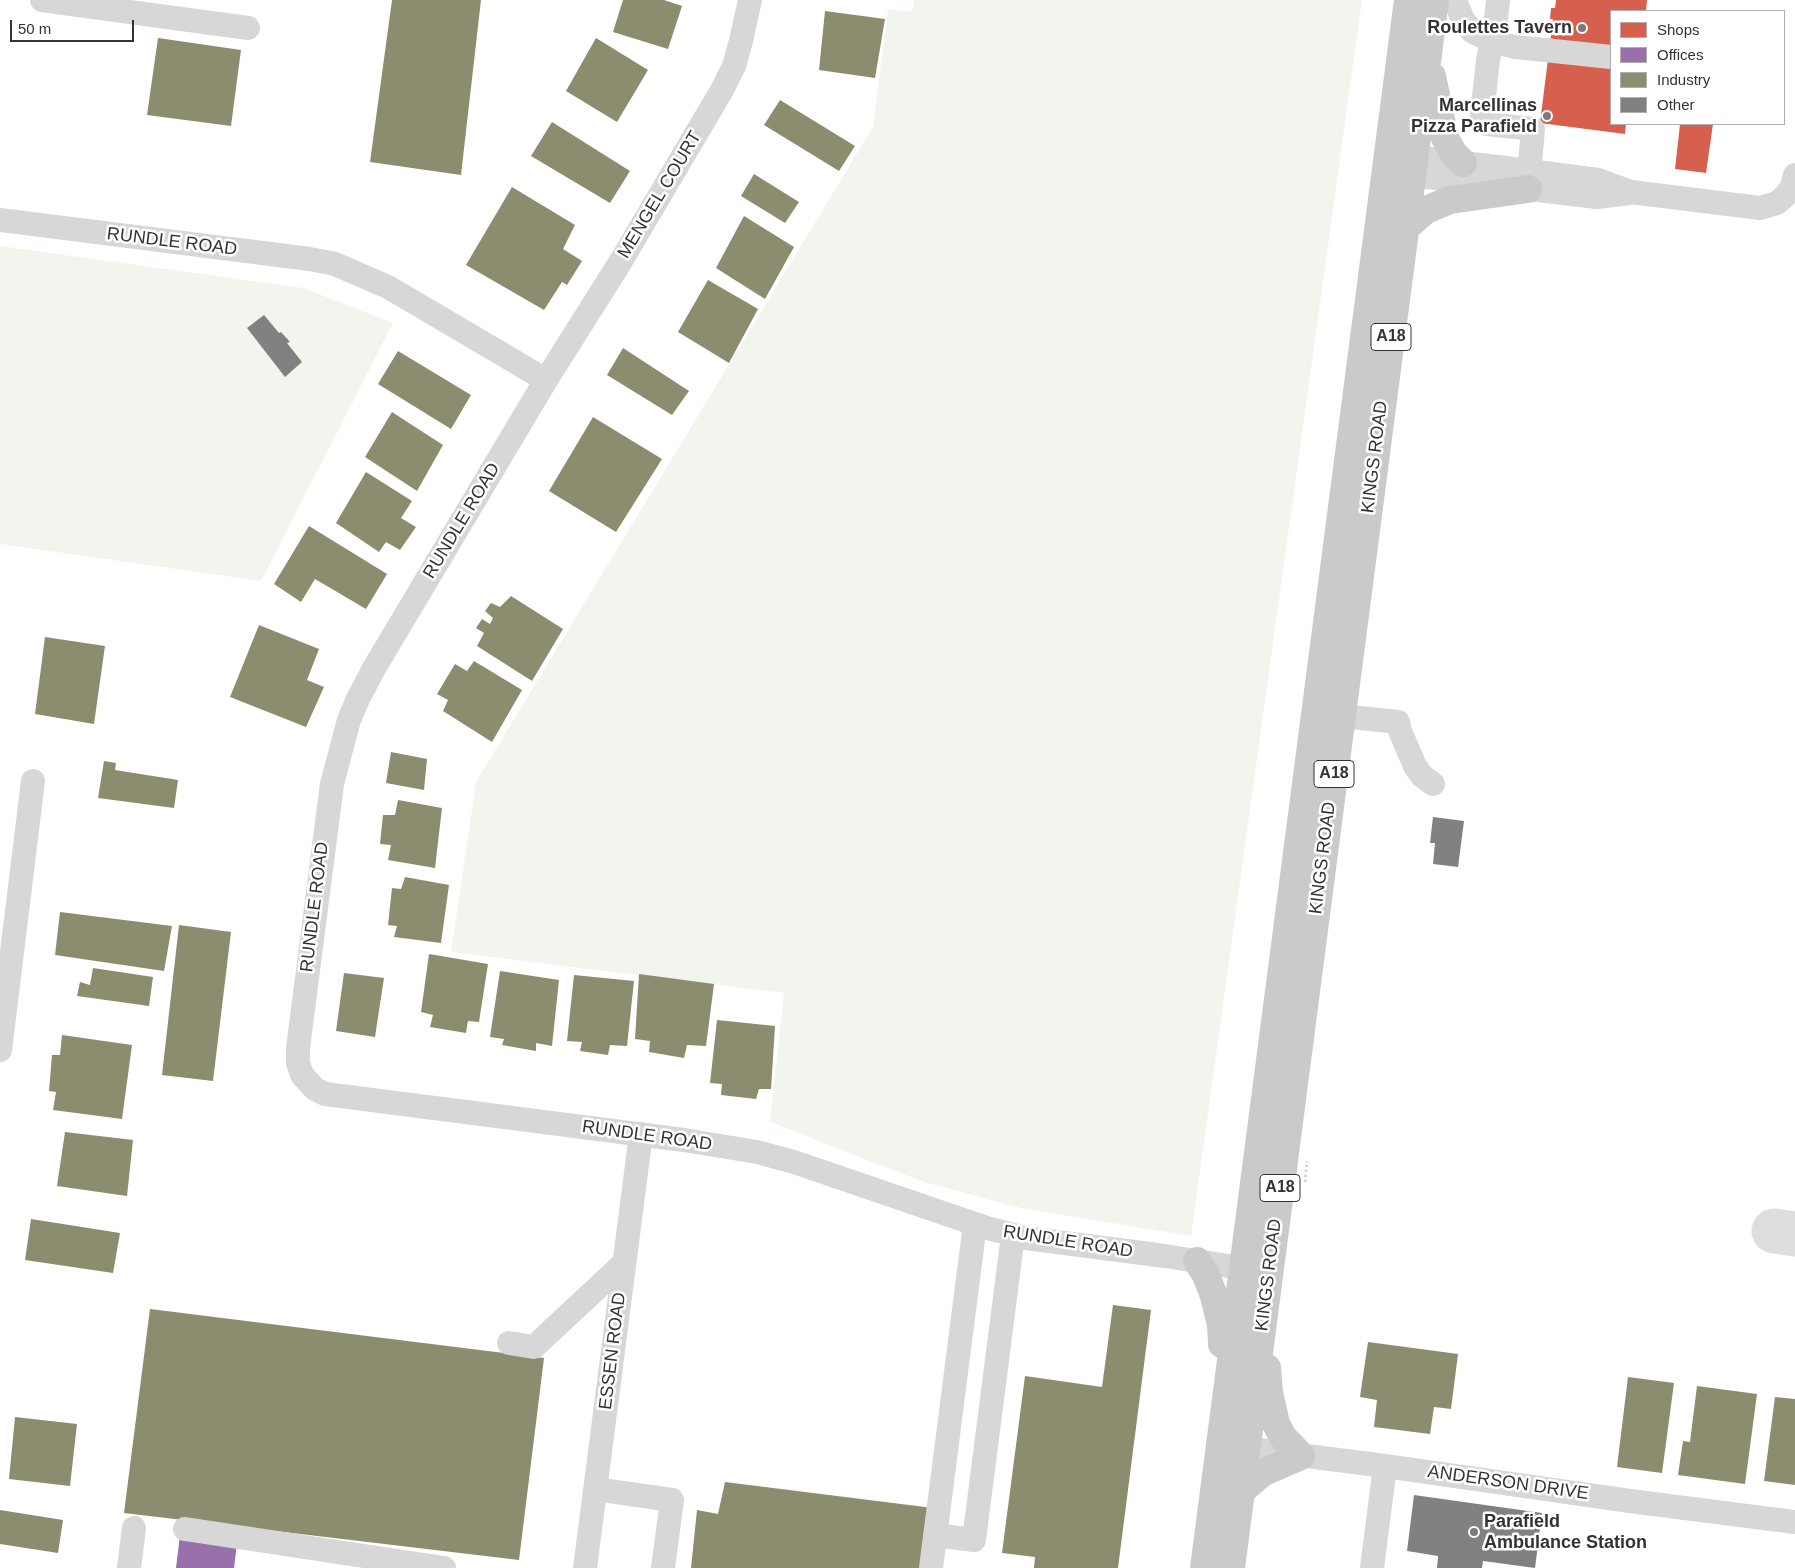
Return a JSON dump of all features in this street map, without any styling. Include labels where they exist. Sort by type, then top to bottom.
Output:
[{"type":"main road","name":"KINGS ROAD","points":[[1231,1568],[1241,1491],[1233,1447],[1224,1418],[1408,0]]},
{"type":"main road","name":"KINGS ROAD","points":[[1204,1568],[1263,1319],[1435,0]]},
{"type":"main road","points":[[1429,47],[1434,89],[1446,138],[1454,154],[1463,163]]},
{"type":"main road","points":[[1405,228],[1426,210],[1450,200],[1529,180]]},
{"type":"main road","points":[[1197,1261],[1206,1275],[1214,1296],[1221,1325],[1224,1418]]},
{"type":"main road","points":[[1241,1491],[1262,1473],[1301,1456],[1283,1437],[1274,1419],[1269,1392],[1263,1319]]},
{"type":"street","points":[[42,0],[248,28]]},
{"type":"street","name":"MENGEL COURT","points":[[546,380],[621,261],[722,90],[734,66],[750,0]]},
{"type":"street","points":[[1455,0],[1464,20],[1473,32],[1492,40],[1515,47],[1610,58]]},
{"type":"street","points":[[1498,0],[1482,115],[1486,124],[1533,129],[1529,180]]},
{"type":"street","points":[[1386,163],[1529,180]]},
{"type":"street","points":[[1413,166],[1463,163],[1597,197],[1631,192],[1760,208],[1777,203],[1785,196],[1792,187],[1795,175]]},
{"type":"street","name":"RUNDLE ROAD","points":[[0,220],[310,259],[335,264],[388,287],[546,380],[373,670],[352,714],[332,784],[298,1048],[298,1063],[302,1075],[315,1089],[325,1094],[641,1134],[757,1152],[794,1162],[975,1224],[1013,1235],[1269,1273]]},
{"type":"street","points":[[1341,716],[1398,722],[1415,766],[1422,776],[1433,784]]},
{"type":"street","points":[[0,1050],[4,986],[33,781]]},
{"type":"street","name":"ESSEN ROAD","points":[[585,1568],[641,1134]]},
{"type":"street","points":[[931,1568],[975,1224]]},
{"type":"street","points":[[935,1535],[974,1540],[1013,1235]]},
{"type":"street","points":[[509,1343],[534,1347],[624,1263]]},
{"type":"street","name":"ANDERSON DRIVE","points":[[1233,1447],[1795,1522]]},
{"type":"street","points":[[1372,1568],[1385,1466]]},
{"type":"street","points":[[595,1488],[672,1500],[663,1568]]},
{"type":"street","points":[[129,1568],[134,1528]]},
{"type":"street","points":[[185,1529],[444,1568]]},
{"type":"shaded area","points":[[914,0],[1362,0],[1191,1236],[1021,1208],[924,1182],[770,1122],[784,993],[451,952],[476,782],[873,127],[888,9],[912,12]]},
{"type":"shaded area","points":[[0,246],[303,288],[393,323],[261,581],[0,544]]},
{"type":"building: Shops","points":[[1556,0],[1647,0],[1646,10],[1610,10],[1610,125],[1626,125],[1625,134],[1540,123],[1553,19],[1550,19],[1551,8],[1555,8]]},
{"type":"building: Shops","points":[[1680,125],[1713,125],[1706,173],[1675,169]]},
{"type":"building: Offices","points":[[180,1535],[237,1543],[234,1568],[176,1568]]},
{"type":"building: Industry","points":[[392,0],[481,0],[461,175],[370,162]]},
{"type":"building: Industry","points":[[623,0],[664,0],[682,6],[668,49],[613,32]]},
{"type":"building: Industry","points":[[825,11],[885,19],[875,78],[819,70]]},
{"type":"building: Industry","points":[[158,38],[241,50],[231,126],[147,115]]},
{"type":"building: Industry","points":[[596,38],[648,70],[617,122],[566,91]]},
{"type":"building: Industry","points":[[780,100],[855,146],[839,171],[764,125]]},
{"type":"building: Industry","points":[[552,122],[630,171],[610,203],[531,156]]},
{"type":"building: Industry","points":[[754,174],[799,202],[785,223],[741,196]]},
{"type":"building: Industry","points":[[512,187],[575,225],[563,249],[582,261],[567,285],[562,282],[544,310],[466,265]]},
{"type":"building: Industry","points":[[744,216],[794,247],[765,299],[716,268]]},
{"type":"building: Industry","points":[[708,280],[758,309],[729,363],[678,332]]},
{"type":"building: Industry","points":[[623,348],[689,391],[672,415],[607,375]]},
{"type":"building: Industry","points":[[398,351],[471,395],[451,429],[378,384]]},
{"type":"building: Industry","points":[[392,412],[443,445],[417,491],[365,457]]},
{"type":"building: Industry","points":[[593,417],[662,459],[616,532],[549,491]]},
{"type":"building: Industry","points":[[366,472],[412,501],[401,518],[416,527],[400,550],[386,542],[379,552],[336,523]]},
{"type":"building: Industry","points":[[309,526],[387,574],[366,609],[315,579],[301,602],[274,584]]},
{"type":"building: Industry","points":[[511,596],[563,629],[532,681],[477,646],[484,633],[476,628],[482,619],[490,624],[493,618],[485,611],[491,603],[500,607]]},
{"type":"building: Industry","points":[[259,625],[319,649],[307,680],[324,687],[306,727],[230,697]]},
{"type":"building: Industry","points":[[45,637],[105,646],[94,724],[35,714]]},
{"type":"building: Industry","points":[[474,661],[522,690],[492,742],[443,711],[448,700],[437,694],[455,664],[467,671]]},
{"type":"building: Industry","points":[[391,752],[427,759],[424,790],[386,783]]},
{"type":"building: Industry","points":[[104,761],[116,763],[115,770],[178,780],[174,808],[98,798]]},
{"type":"building: Industry","points":[[398,800],[442,808],[435,868],[388,860],[391,845],[380,844],[383,815],[395,815]]},
{"type":"building: Industry","points":[[405,877],[449,885],[441,943],[394,937],[397,926],[388,925],[392,888],[401,889]]},
{"type":"building: Industry","points":[[60,912],[172,926],[164,971],[55,955]]},
{"type":"building: Industry","points":[[179,925],[231,932],[213,1081],[162,1075]]},
{"type":"building: Industry","points":[[429,954],[488,964],[479,1022],[468,1021],[466,1033],[430,1027],[433,1015],[421,1012]]},
{"type":"building: Industry","points":[[93,968],[153,977],[149,1006],[77,996],[80,982],[90,985]]},
{"type":"building: Industry","points":[[500,971],[559,980],[552,1046],[536,1043],[536,1051],[502,1045],[504,1039],[490,1037]]},
{"type":"building: Industry","points":[[344,973],[384,978],[375,1037],[336,1031]]},
{"type":"building: Industry","points":[[639,974],[714,984],[706,1046],[687,1045],[684,1058],[649,1052],[650,1041],[635,1039]]},
{"type":"building: Industry","points":[[574,975],[634,981],[627,1046],[610,1045],[608,1055],[580,1051],[582,1042],[567,1041]]},
{"type":"building: Industry","points":[[717,1020],[775,1026],[771,1089],[759,1089],[756,1099],[721,1095],[722,1084],[710,1083]]},
{"type":"building: Industry","points":[[62,1035],[132,1045],[122,1119],[53,1110],[56,1092],[49,1091],[52,1055],[60,1055]]},
{"type":"building: Industry","points":[[65,1132],[133,1140],[127,1196],[57,1186]]},
{"type":"building: Industry","points":[[31,1219],[120,1233],[113,1273],[25,1260]]},
{"type":"building: Industry","points":[[1113,1305],[1151,1310],[1118,1568],[1034,1568],[1035,1557],[1002,1553],[1025,1376],[1102,1387]]},
{"type":"building: Industry","points":[[150,1309],[544,1358],[519,1560],[124,1513]]},
{"type":"building: Industry","points":[[1368,1342],[1458,1354],[1451,1409],[1434,1407],[1430,1434],[1374,1427],[1377,1400],[1360,1397]]},
{"type":"building: Industry","points":[[1628,1377],[1674,1383],[1662,1473],[1617,1467]]},
{"type":"building: Industry","points":[[1697,1386],[1757,1394],[1745,1484],[1678,1475],[1683,1441],[1690,1442]]},
{"type":"building: Industry","points":[[1775,1397],[1795,1399],[1795,1485],[1764,1481]]},
{"type":"building: Industry","points":[[15,1417],[77,1424],[70,1486],[9,1479]]},
{"type":"building: Industry","points":[[725,1482],[933,1508],[925,1568],[691,1568],[697,1510],[718,1514]]},
{"type":"building: Industry","points":[[0,1510],[63,1520],[58,1553],[0,1544]]},
{"type":"building: Other","points":[[264,315],[279,333],[281,332],[290,342],[287,343],[302,362],[285,377],[247,328]]},
{"type":"building: Other","points":[[1433,817],[1464,821],[1458,867],[1433,864],[1435,843],[1430,843]]},
{"type":"building: Other","name":"Parafield Ambulance Station","points":[[1414,1495],[1542,1513],[1535,1568],[1483,1561],[1482,1568],[1437,1568],[1438,1556],[1407,1551]]},
{"type":"taxiway","points":[[1774,1231],[1795,1234]]},
{"type":"place","name":"Roulettes Tavern","points":[[1582,28]]},
{"type":"place","name":"Marcellinas Pizza Parafield","points":[[1547,116]]},
{"type":"place","name":"Parafield Ambulance Station","points":[[1474,1532]]}]
